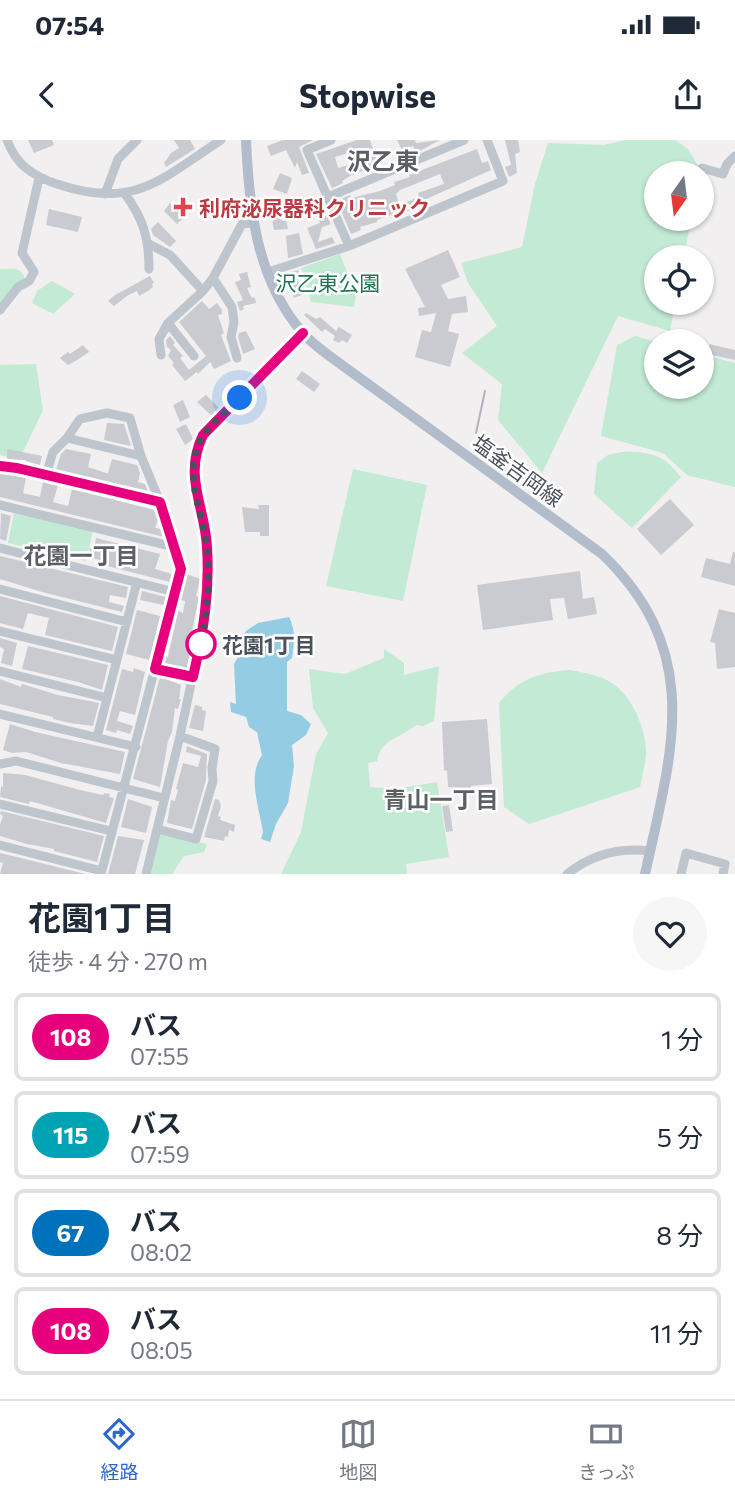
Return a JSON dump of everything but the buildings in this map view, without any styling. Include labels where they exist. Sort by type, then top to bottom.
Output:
[{"type":"main road","name":"塩釜吉岡線","points":[[246,140],[253,223],[268,272],[286,311],[303,333],[335,360],[589,544],[619,570],[635,590],[654,622],[661,639],[674,700],[671,751],[645,874]]},
{"type":"street","points":[[6,140],[16,159],[39,178],[71,189],[105,194],[125,194],[155,183],[221,140]]},
{"type":"street","points":[[105,194],[118,159],[137,140]]},
{"type":"street","points":[[331,140],[307,150],[349,246]]},
{"type":"street","points":[[328,197],[464,140]]},
{"type":"street","points":[[268,272],[349,246],[503,181],[487,140]]},
{"type":"street","points":[[714,172],[723,174],[727,164],[735,156]]},
{"type":"street","points":[[0,310],[18,287],[29,281],[34,272],[22,253],[39,178]]},
{"type":"street","points":[[125,194],[137,210],[149,244],[149,269]]},
{"type":"street","points":[[162,355],[159,339],[168,323],[203,291],[213,278],[242,225],[253,223]]},
{"type":"street","points":[[149,244],[170,255],[203,291]]},
{"type":"street","points":[[213,278],[232,307],[234,322],[231,337],[237,358]]},
{"type":"street","points":[[168,323],[194,356]]},
{"type":"street","points":[[146,874],[204,631],[208,583],[207,544],[193,474],[196,450],[203,435],[303,333]]},
{"type":"street","points":[[0,845],[101,873],[181,569],[130,418],[107,413],[80,419],[53,452],[46,475]]},
{"type":"street","points":[[67,438],[141,456]]},
{"type":"street","points":[[0,466],[160,502]]},
{"type":"street","points":[[0,505],[175,547]]},
{"type":"street","points":[[0,548],[175,592]]},
{"type":"street","points":[[97,737],[137,582]]},
{"type":"street","points":[[0,589],[127,622]]},
{"type":"street","points":[[0,631],[117,660]]},
{"type":"street","points":[[155,669],[193,677]]},
{"type":"street","points":[[0,671],[107,698]]},
{"type":"street","points":[[0,714],[136,747]]},
{"type":"street","points":[[157,829],[195,839],[213,781],[215,749],[180,736]]},
{"type":"street","points":[[0,764],[16,761],[164,798]]},
{"type":"street","points":[[0,804],[111,831]]},
{"type":"street","points":[[567,874],[599,856],[624,850],[650,851]]},
{"type":"street","points":[[681,874],[686,853],[726,864],[723,874]]},
{"type":"green space","points":[[626,140],[675,140],[688,149],[695,161],[644,161],[644,231],[689,231],[686,245],[644,245],[644,315],[673,315],[670,329],[618,316],[542,473],[498,420],[502,384],[462,353],[497,326],[468,283],[461,263],[522,247],[535,184],[548,143],[604,145]]},
{"type":"green space","name":"沢乙東公園","points":[[340,254],[356,296],[354,307],[311,302],[301,268]]},
{"type":"green space","points":[[0,269],[18,270],[25,279],[0,306]]},
{"type":"green space","points":[[52,281],[75,294],[53,314],[32,303],[37,291]]},
{"type":"green space","points":[[635,336],[644,339],[644,399],[714,399],[714,357],[735,363],[735,487],[687,475],[663,453],[601,436],[617,345]]},
{"type":"green space","points":[[36,364],[43,410],[19,460],[0,455],[0,365]]},
{"type":"green space","points":[[622,452],[654,455],[670,465],[681,477],[632,528],[594,494],[597,463],[608,455]]},
{"type":"green space","points":[[353,469],[427,485],[403,601],[326,586]]},
{"type":"green space","points":[[14,513],[93,531],[86,561],[8,543]]},
{"type":"green space","points":[[384,649],[404,663],[404,675],[439,666],[434,721],[423,726],[416,725],[387,743],[379,753],[377,761],[368,763],[370,787],[395,789],[437,782],[449,857],[406,864],[407,874],[281,874],[301,832],[316,754],[328,733],[313,708],[309,669],[345,674],[384,658]]},
{"type":"green space","points":[[570,670],[597,676],[612,683],[632,706],[641,725],[646,746],[640,787],[529,824],[504,807],[499,703],[514,688],[530,678]]},
{"type":"green space","points":[[159,834],[207,844],[204,852],[184,856],[172,874],[149,874]]},
{"type":"water","points":[[289,617],[294,642],[292,658],[287,662],[287,711],[301,715],[311,724],[306,735],[292,745],[294,766],[288,803],[270,842],[261,839],[263,832],[255,792],[255,772],[262,755],[257,732],[249,727],[246,717],[231,712],[230,702],[236,704],[234,664],[238,657],[238,642],[246,631],[258,623]]},
{"type":"railway","points":[[476,433],[485,391]]},
{"type":"bus line","name":"108","points":[[0,466],[160,502],[181,569],[155,669],[193,677],[204,631],[208,583],[207,544],[193,474],[196,450],[203,435],[303,333]]},
{"type":"place","name":"利府泌尿器科クリニック","points":[[183,207]]},
{"type":"place","name":"花園1丁目","points":[[201,644]]},
{"type":"district","name":"沢乙東","points":[[383,160]]},
{"type":"district","name":"花園一丁目","points":[[81,555]]},
{"type":"district","name":"青山一丁目","points":[[441,799]]},
{"type":"route","points":[[201,644],[198,654],[204,631],[208,583],[207,544],[195,488],[194,461],[203,435],[240,398]]}]
